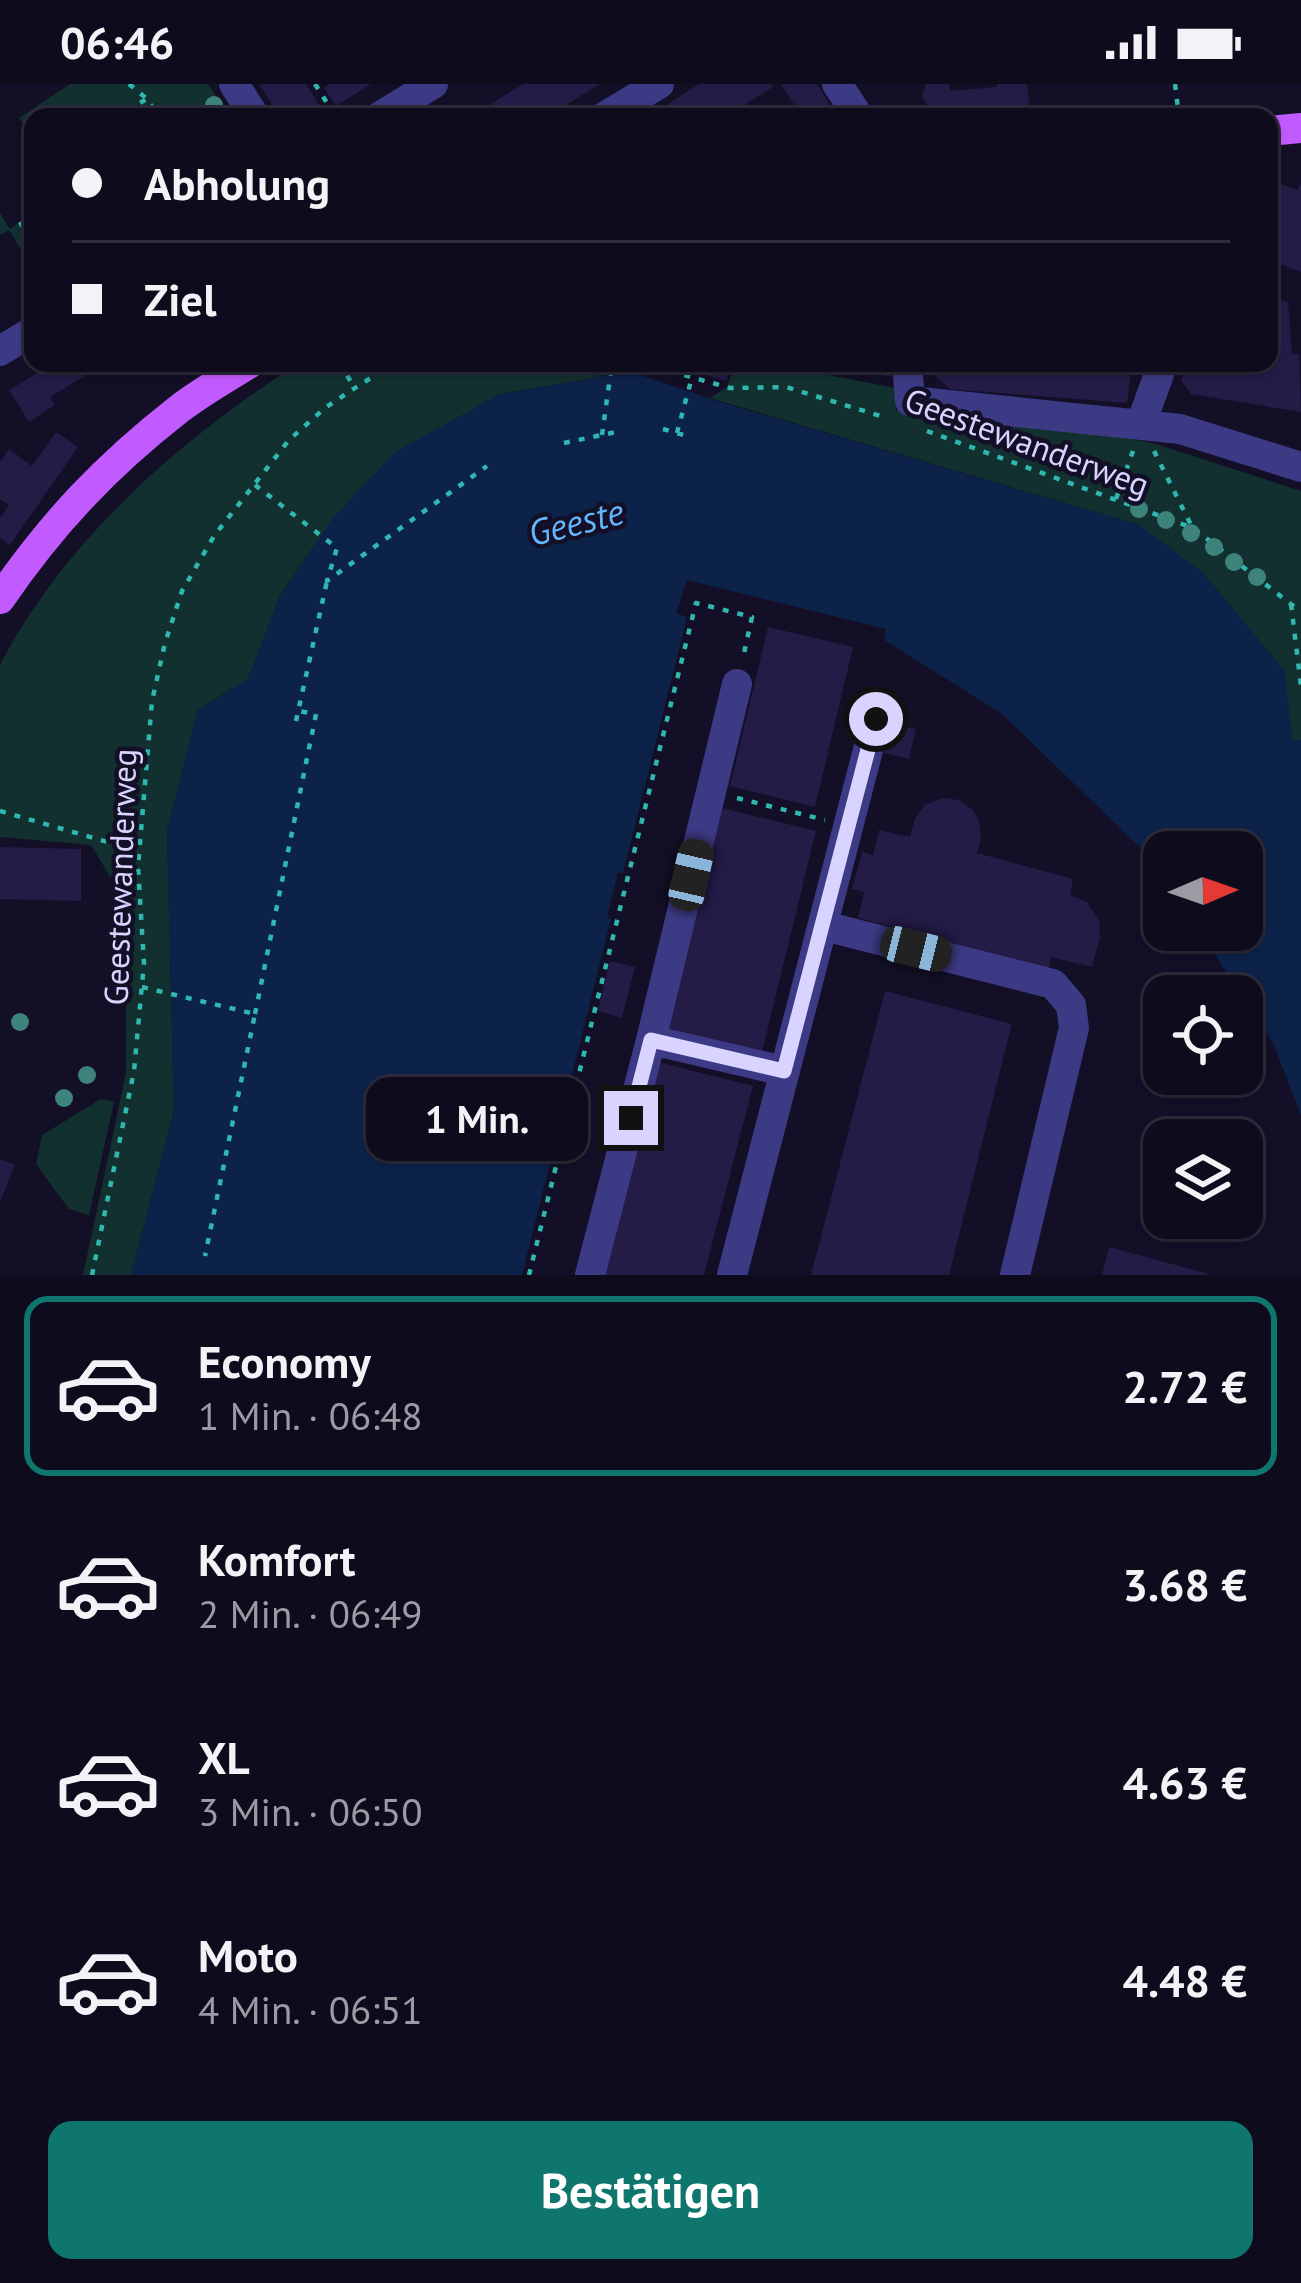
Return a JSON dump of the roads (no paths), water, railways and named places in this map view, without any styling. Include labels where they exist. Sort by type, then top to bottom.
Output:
[{"type":"main road","points":[[0,599],[48,531],[88,488],[181,407],[236,372]]},
{"type":"street","points":[[394,108],[433,84]]},
{"type":"street","points":[[619,108],[658,84]]},
{"type":"street","points":[[908,372],[910,400],[1180,429],[1301,467]]},
{"type":"street","points":[[1141,424],[1160,372]]},
{"type":"street","points":[[590,1275],[737,684]]},
{"type":"street","points":[[732,1275],[876,719]]},
{"type":"street","points":[[824,926],[1053,984],[1071,1006],[1074,1028],[1015,1275]]},
{"type":"street","points":[[651,1040],[784,1071]]},
{"type":"water","name":"Geeste","points":[[597,372],[632,372],[1139,525],[1203,573],[1285,671],[1292,740],[1301,740],[1301,1115],[1263,1028],[1263,975],[1228,975],[1213,951],[1263,951],[1263,831],[1143,831],[1143,850],[1002,714],[884,640],[886,629],[687,580],[676,613],[687,617],[623,873],[618,873],[607,917],[611,919],[522,1275],[131,1275],[174,1113],[167,831],[198,710],[248,679],[280,596],[334,517],[395,452],[500,394],[595,378]]}]
